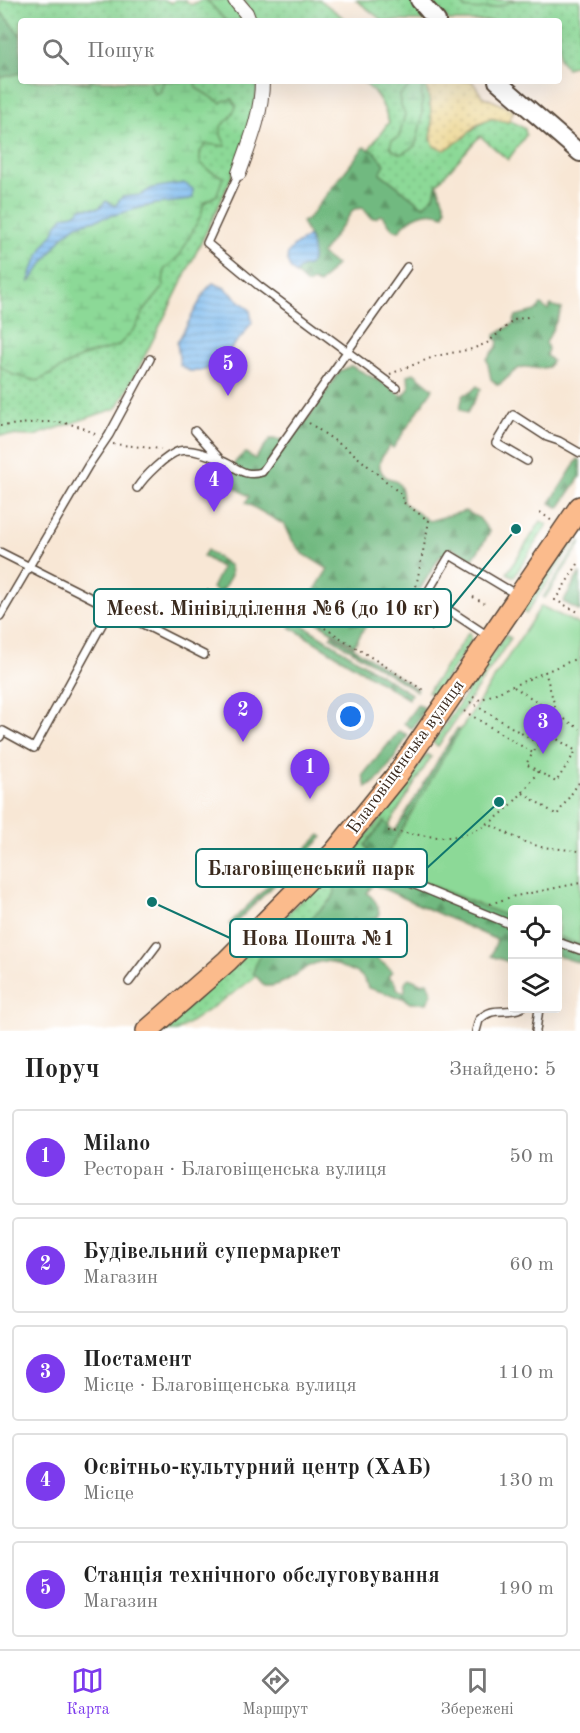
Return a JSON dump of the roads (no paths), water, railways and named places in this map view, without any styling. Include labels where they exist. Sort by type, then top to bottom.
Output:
[{"type":"main road","name":"Благовіщенська вулиця","points":[[147,1031],[226,960],[334,853],[397,775],[580,507]]},
{"type":"street","points":[[235,0],[248,18]]},
{"type":"street","points":[[419,0],[434,18]]},
{"type":"street","points":[[239,173],[258,121],[262,84]]},
{"type":"street","points":[[500,84],[580,153]]},
{"type":"lane","points":[[239,173],[207,243],[259,286],[396,388]]},
{"type":"lane","points":[[137,488],[154,468],[179,451],[199,453],[221,460],[252,476],[262,472],[407,267]]},
{"type":"lane","points":[[0,616],[88,466],[110,435],[150,359]]},
{"type":"lane","points":[[527,460],[496,443],[513,415],[547,437],[580,453]]},
{"type":"lane","points":[[195,431],[221,460]]},
{"type":"lane","points":[[0,552],[204,655]]},
{"type":"lane","points":[[491,638],[426,595],[450,555],[519,596]]},
{"type":"lane","points":[[1,733],[34,748],[111,608]]},
{"type":"lane","points":[[374,868],[508,923]]},
{"type":"lane","points":[[562,943],[580,950]]},
{"type":"lane","points":[[129,982],[157,945]]},
{"type":"lane","points":[[476,1031],[479,1020],[493,1010],[508,1011]]},
{"type":"lane","points":[[536,1031],[538,1013]]},
{"type":"water","points":[[184,183],[193,189],[193,198],[155,204],[77,225],[63,236],[29,283],[32,270],[43,247],[64,216],[74,214],[82,208],[99,208],[106,201],[115,206],[122,197],[141,195],[152,188]]},
{"type":"water","points":[[308,236],[312,247],[312,260],[308,266],[298,270],[296,274],[289,266],[287,258],[289,251]]},
{"type":"water","points":[[213,283],[225,288],[250,310],[252,322],[232,347],[226,360],[218,366],[200,371],[189,371],[180,365],[177,343],[206,290]]},
{"type":"place","name":"Cтанція технічного обслуговування","points":[[228,396]]},
{"type":"place","name":"Освітньо-культурний центр (ХАБ)","points":[[214,512]]},
{"type":"place","name":"Meest. Мінівідділення №6 (до 10 кг)","points":[[516,529]]},
{"type":"place","name":"Будівельний супермаркет","points":[[243,742]]},
{"type":"place","name":"Постамент","points":[[543,754]]},
{"type":"place","name":"Milano","points":[[310,799]]},
{"type":"place","name":"Благовіщенський парк","points":[[499,802]]},
{"type":"place","name":"Нова Пошта №1","points":[[152,902]]}]
